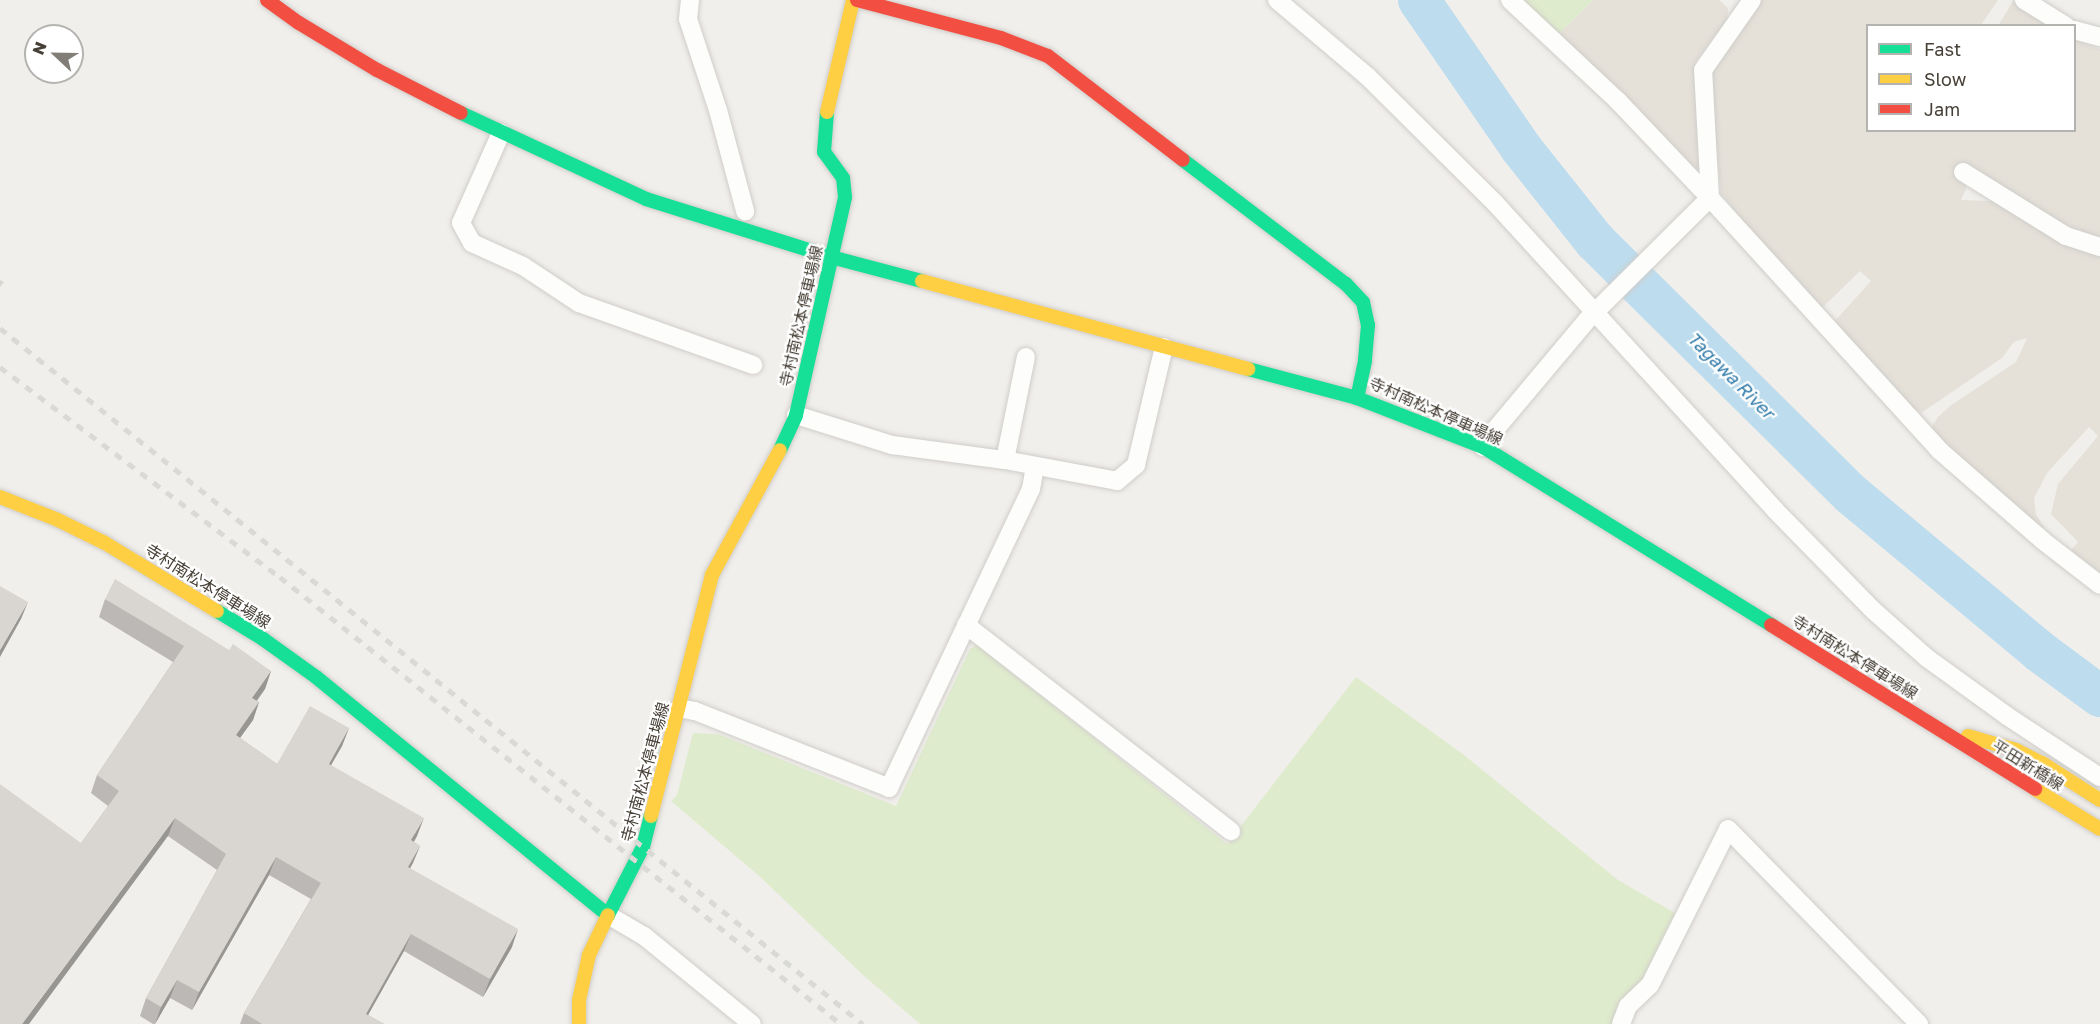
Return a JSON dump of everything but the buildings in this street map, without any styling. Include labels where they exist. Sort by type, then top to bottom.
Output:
[{"type":"main road","points":[[267,0],[299,23],[377,70],[501,133],[646,199],[831,257],[1357,398]]},
{"type":"main road","name":"寺村南松本停車場線","points":[[0,497],[58,519],[105,543],[263,639],[316,677],[608,915],[643,848],[712,575],[770,472],[796,415],[845,197],[843,178],[824,152],[825,119],[855,0],[1001,38],[1048,56],[1346,284],[1363,302],[1368,325],[1365,361],[1357,398],[1484,447],[1939,728]]},
{"type":"main road","points":[[1939,728],[2016,750],[2042,763],[2100,800]]},
{"type":"main road","name":"平田新橋線","points":[[1939,728],[2100,829]]},
{"type":"main road","points":[[579,1024],[579,1000],[589,955],[608,915]]},
{"type":"street","points":[[690,0],[688,20],[718,110],[745,211]]},
{"type":"street","points":[[1277,0],[1368,77],[1495,203],[1599,310],[1775,510],[1874,611],[1927,658],[2007,716],[2100,777]]},
{"type":"street","points":[[1510,0],[1618,101],[1939,450],[2042,540],[2100,585]]},
{"type":"street","points":[[1484,447],[1508,414],[1599,310],[1708,200],[1703,70],[1752,0]]},
{"type":"street","points":[[2024,0],[2063,24]]},
{"type":"street","points":[[2076,31],[2100,37]]},
{"type":"street","points":[[501,133],[461,223],[472,243],[523,266],[579,303],[753,365]]},
{"type":"street","points":[[1964,172],[2066,236],[2100,247]]},
{"type":"street","points":[[796,415],[892,445],[1005,460],[1117,482],[1136,465],[1164,347]]},
{"type":"street","points":[[1005,460],[1026,357]]},
{"type":"street","points":[[680,708],[695,711],[889,789],[1031,489],[1035,467]]},
{"type":"street","points":[[966,625],[1231,831]]},
{"type":"street","points":[[1621,1024],[1628,1006],[1650,985],[1728,829],[1919,1024]]},
{"type":"street","points":[[608,915],[644,936],[752,1024]]},
{"type":"shaded area","points":[[1593,0],[1719,0],[1728,8],[1727,20],[1695,62],[1705,163],[1699,169],[1692,166],[1557,36]]},
{"type":"shaded area","points":[[1761,0],[1998,0],[1982,24],[1866,24],[1866,132],[2076,132],[2076,40],[2100,49],[2100,238],[2057,222],[1965,181],[1966,189],[1961,200],[1994,201],[2062,243],[2100,256],[2100,573],[2071,550],[2078,542],[2051,514],[2058,484],[2098,436],[2089,427],[2047,473],[2034,498],[2036,514],[2046,531],[1953,453],[1930,429],[1938,417],[1950,406],[2016,362],[2027,338],[2014,342],[2002,358],[1921,413],[1903,403],[1834,322],[1871,281],[1860,271],[1820,310],[1755,238],[1721,193],[1710,97],[1710,71]]},
{"type":"shaded area","points":[[2013,1],[2046,24],[1999,24]]},
{"type":"green space","points":[[1521,0],[1593,0],[1557,36]]},
{"type":"green space","points":[[977,645],[1227,844],[1356,677],[1464,755],[1618,880],[1675,913],[1641,983],[1613,1024],[920,1024],[863,975],[758,875],[671,801],[677,795],[693,733],[718,734],[896,806],[970,649]]},
{"type":"waterway","name":"Tagawa River","points":[[1419,0],[1521,148],[1595,241],[1852,495],[2039,651],[2100,696]]},
{"type":"railway","points":[[0,328],[863,1024]]},
{"type":"railway","points":[[0,367],[280,577],[841,1024]]},
{"type":"traffic: fast","points":[[780,450],[796,415],[845,197],[843,178],[824,152],[827,112]]},
{"type":"traffic: fast","points":[[461,113],[646,199],[831,257],[922,281]]},
{"type":"traffic: fast","points":[[1183,160],[1346,284],[1363,302],[1368,325],[1365,361],[1357,398]]},
{"type":"traffic: fast","points":[[1248,369],[1357,398],[1483,447],[1771,625]]},
{"type":"traffic: fast","points":[[217,611],[263,639],[316,677],[608,915],[643,847],[651,816]]},
{"type":"traffic: slow","points":[[827,112],[853,0]]},
{"type":"traffic: slow","points":[[922,281],[1248,369]]},
{"type":"traffic: slow","points":[[651,816],[712,575],[780,450]]},
{"type":"traffic: slow","points":[[0,497],[58,520],[105,543],[217,611]]},
{"type":"traffic: slow","points":[[1968,736],[2016,750],[2042,763],[2100,800]]},
{"type":"traffic: slow","points":[[2035,789],[2100,829]]},
{"type":"traffic: slow","points":[[579,1024],[579,1000],[589,955],[608,915]]},
{"type":"traffic: jam","points":[[267,0],[299,23],[377,70],[461,113]]},
{"type":"traffic: jam","points":[[857,0],[1001,38],[1048,56],[1183,160]]},
{"type":"traffic: jam","points":[[1771,625],[2035,789]]}]
